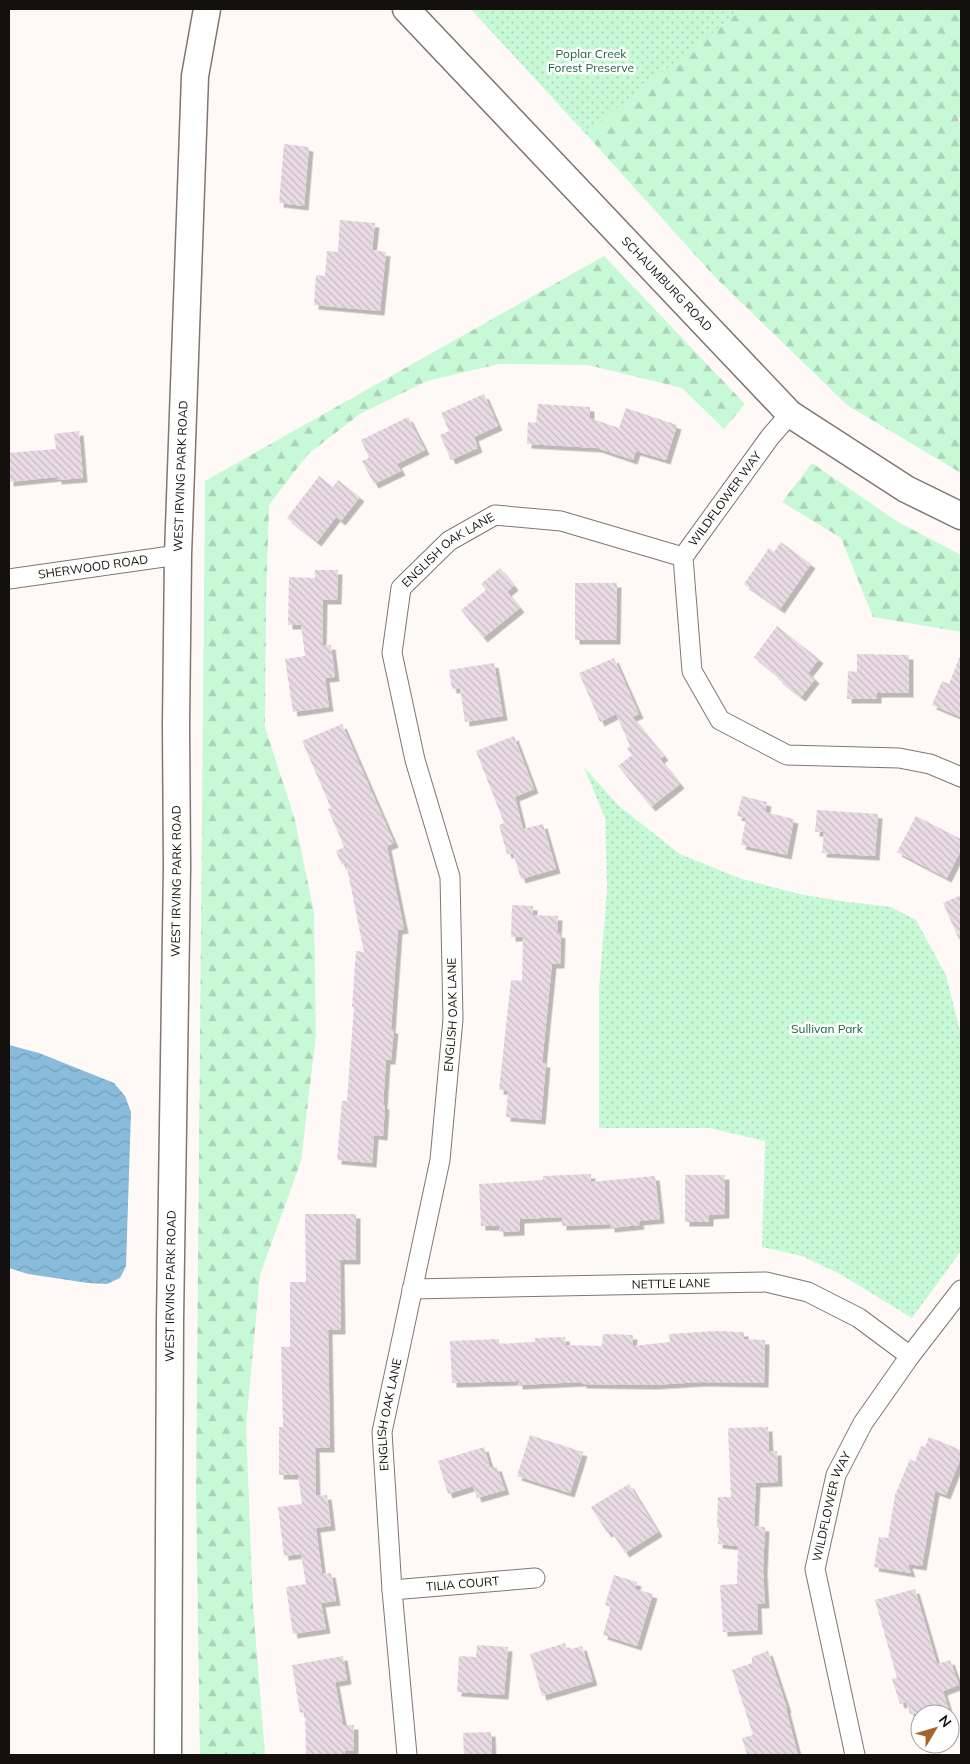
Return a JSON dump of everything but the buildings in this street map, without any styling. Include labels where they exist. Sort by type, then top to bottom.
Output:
[{"type":"main road","name":"WEST IRVING PARK ROAD","points":[[168,1755],[170,1313],[177,867],[178,555],[195,76],[206,9]]},
{"type":"main road","name":"SCHAUMBURG ROAD","points":[[406,9],[790,414],[906,489],[961,516]]},
{"type":"street","name":"WILDFLOWER WAY","points":[[790,414],[770,437],[683,557],[692,671],[720,720],[787,755],[899,758],[930,764],[961,777]]},
{"type":"street","name":"ENGLISH OAK LANE","points":[[407,1755],[392,1590],[382,1432],[440,1160],[453,1020],[450,877],[415,760],[392,653],[402,588],[449,541],[495,515],[561,521],[683,557]]},
{"type":"street","name":"SHERWOOD ROAD","points":[[9,579],[178,555]]},
{"type":"street","name":"NETTLE LANE","points":[[412,1289],[766,1282],[808,1292],[859,1318],[910,1356]]},
{"type":"street","name":"WILDFLOWER WAY","points":[[855,1755],[815,1569],[836,1475],[863,1423],[910,1356],[961,1290]]},
{"type":"street","name":"TILIA COURT","points":[[392,1590],[535,1578]]},
{"type":"green space","points":[[471,9],[961,9],[961,116],[958,118],[961,125],[961,473],[847,405],[715,277]]},
{"type":"green space","name":"Poplar Creek Forest Preserve","points":[[471,9],[743,9],[585,133]]},
{"type":"green space","points":[[604,256],[745,404],[724,429],[682,388],[588,365],[499,364],[427,381],[360,414],[308,454],[269,505],[265,727],[295,820],[314,913],[316,1035],[301,1161],[260,1275],[246,1426],[253,1606],[265,1755],[200,1755],[196,1492],[205,481]]},
{"type":"green space","points":[[812,463],[898,522],[961,555],[961,632],[873,617],[841,538],[782,502]]},
{"type":"green space","name":"Sullivan Park","points":[[584,767],[619,806],[680,854],[739,878],[799,894],[891,907],[916,920],[946,975],[961,1035],[961,1251],[912,1318],[840,1274],[802,1256],[762,1247],[765,1141],[709,1128],[599,1128],[599,989],[607,889],[605,818]]},
{"type":"water","points":[[9,1045],[39,1053],[114,1083],[125,1096],[131,1112],[126,1266],[120,1278],[107,1284],[28,1274],[9,1268]]}]
